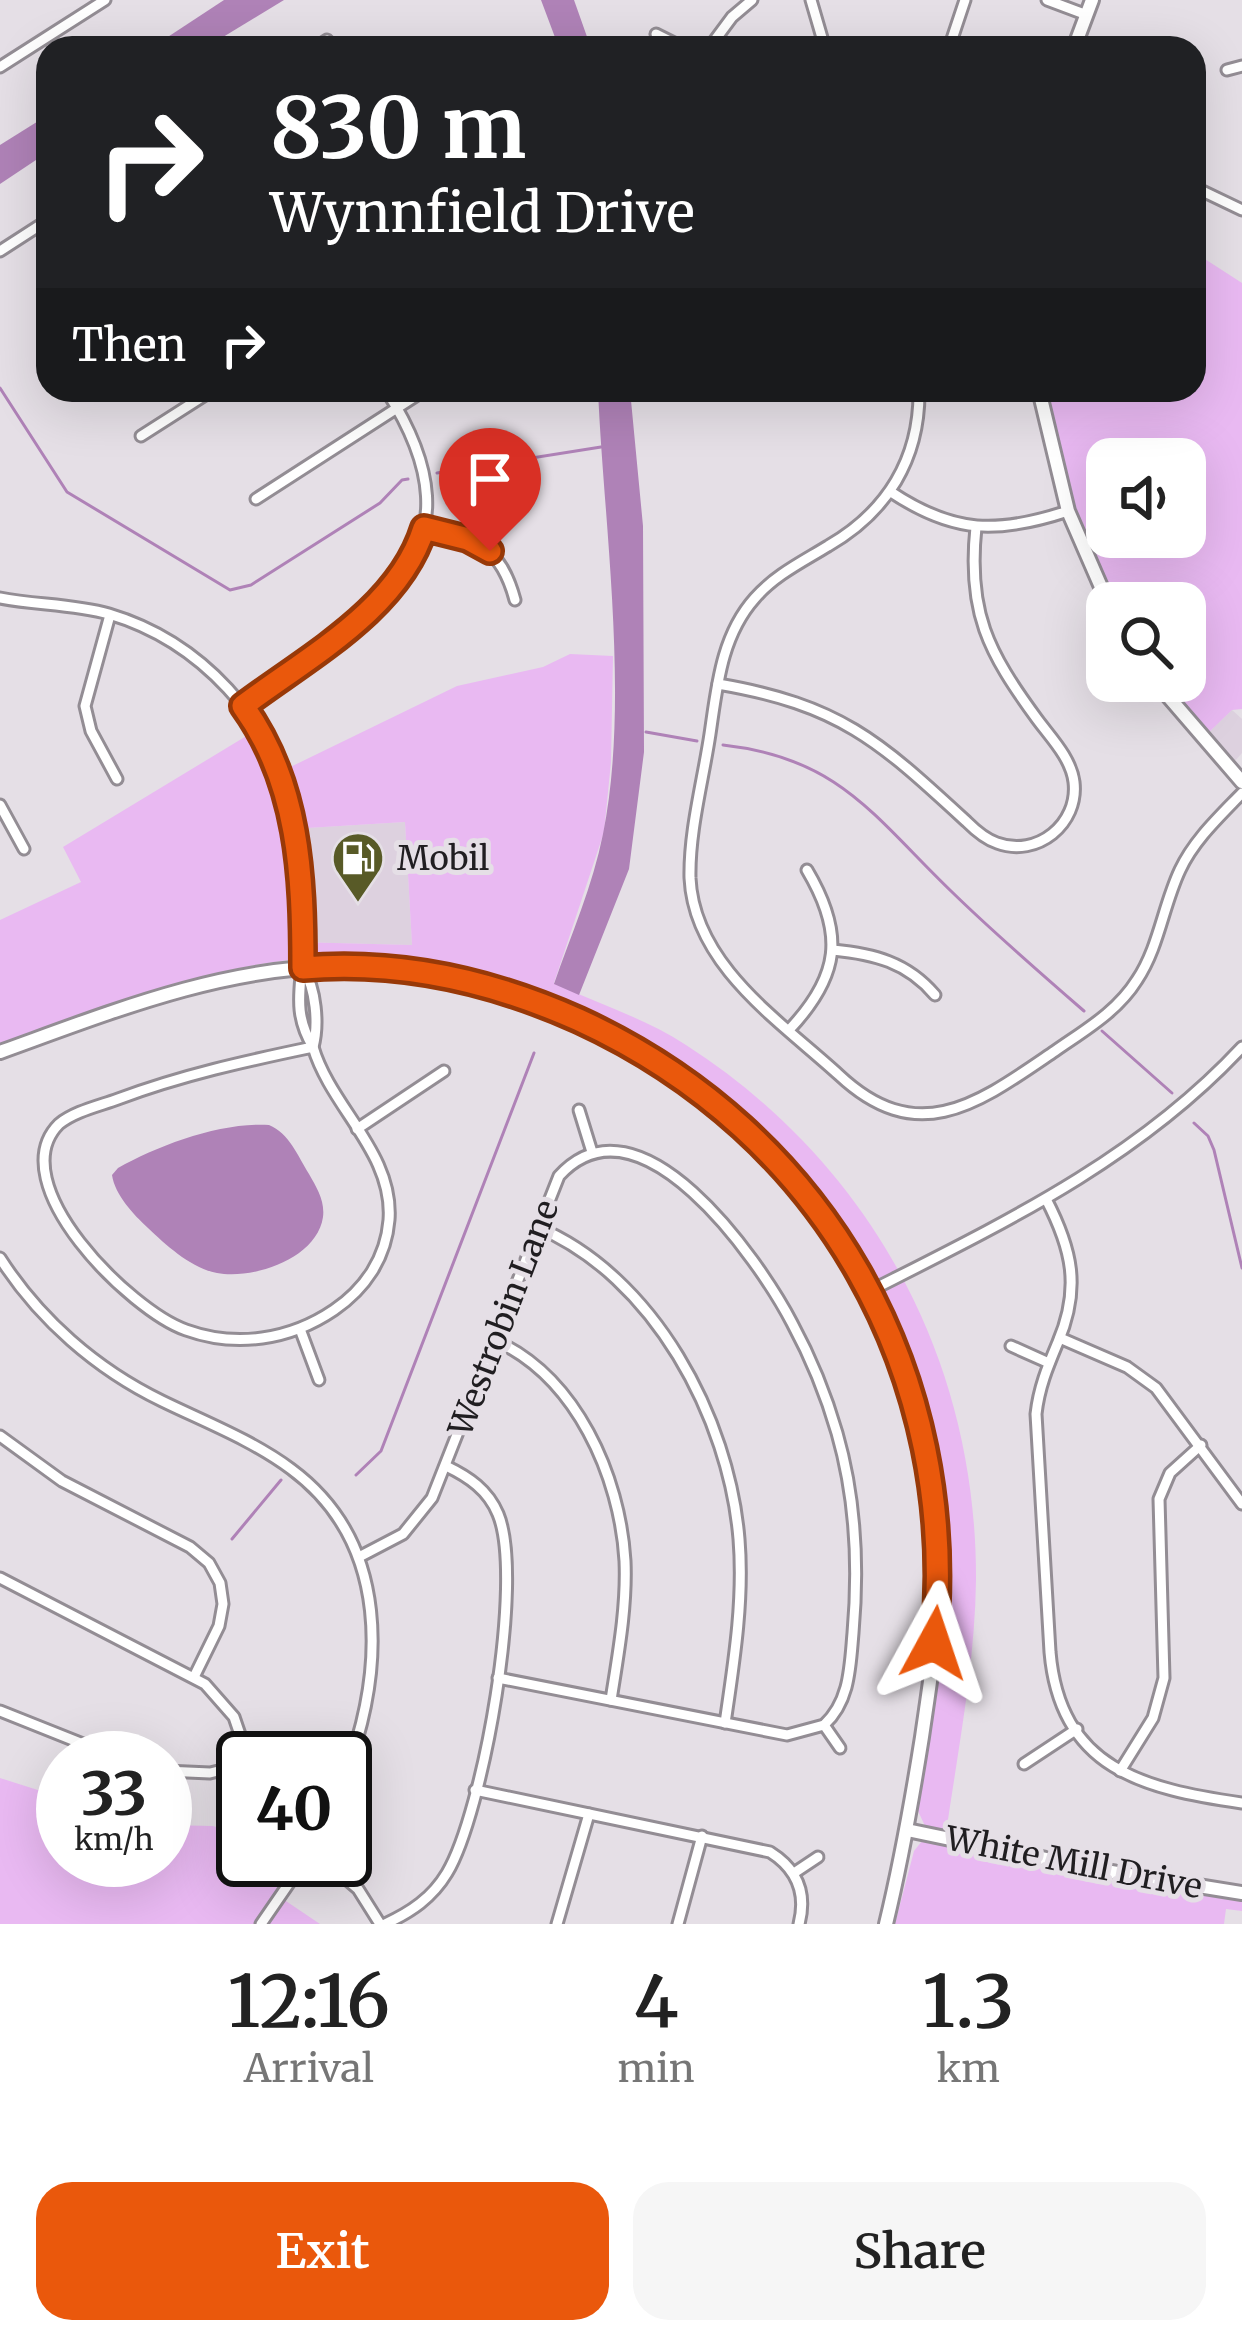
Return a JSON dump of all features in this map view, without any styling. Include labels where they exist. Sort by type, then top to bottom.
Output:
[{"type":"street","points":[[718,36],[752,0]]},
{"type":"street","points":[[811,0],[822,36]]},
{"type":"street","points":[[953,36],[965,0]]},
{"type":"street","points":[[1047,0],[1087,15]]},
{"type":"street","points":[[1079,36],[1092,0]]},
{"type":"street","points":[[46,36],[96,2]]},
{"type":"street","points":[[656,34],[660,36]]},
{"type":"street","points":[[0,67],[36,43]]},
{"type":"street","points":[[1227,70],[1242,66]]},
{"type":"street","points":[[1206,193],[1242,210]]},
{"type":"street","points":[[0,251],[36,228]]},
{"type":"street","points":[[141,436],[194,402]]},
{"type":"street","points":[[243,706],[390,591],[409,565],[424,528],[427,494],[423,459],[394,402]]},
{"type":"street","points":[[256,500],[406,402]]},
{"type":"street","points":[[917,402],[911,448],[891,492],[853,531],[786,571],[755,597],[729,641],[691,855],[694,904],[723,966],[847,1083],[881,1106],[915,1114],[939,1113],[982,1099],[1096,1023],[1128,993],[1150,956],[1181,868],[1200,838],[1242,793]]},
{"type":"street","points":[[1042,402],[1068,511],[1099,582]]},
{"type":"street","points":[[891,492],[938,518],[976,527],[1021,525],[1068,511]]},
{"type":"street","points":[[718,684],[787,698],[846,723],[895,756],[991,841],[1019,847],[1048,838],[1071,807],[1072,772],[983,633],[972,584],[976,527]]},
{"type":"street","points":[[424,528],[468,539],[490,551],[503,566],[515,601]]},
{"type":"street","points":[[0,598],[110,615],[182,649],[243,706],[272,752],[291,806],[303,968],[298,987],[300,1015],[330,1087],[386,1183],[386,1241],[376,1265],[357,1292],[322,1318],[300,1329],[254,1340],[182,1329],[149,1312],[98,1268],[48,1196],[40,1163],[49,1136],[74,1115],[189,1075],[313,1047]]},
{"type":"street","points":[[110,615],[85,706],[91,730],[117,779]]},
{"type":"street","points":[[1173,702],[1242,782]]},
{"type":"street","points":[[0,805],[24,849]]},
{"type":"street","points":[[789,1030],[820,991],[833,950],[826,904],[807,870]]},
{"type":"street","points":[[833,950],[893,962],[935,995]]},
{"type":"street","points":[[0,1052],[210,981],[303,968],[380,967],[472,982],[549,1007],[633,1048],[705,1096],[771,1155],[827,1222],[870,1292],[916,1405],[931,1468],[940,1541],[934,1643],[907,1830],[886,1924]]},
{"type":"street","points":[[870,1292],[1046,1199],[1149,1133],[1242,1047]]},
{"type":"street","points":[[357,1129],[444,1070]]},
{"type":"street","points":[[498,1678],[787,1735],[824,1725],[847,1690],[857,1574],[849,1482],[824,1392],[779,1301],[716,1218],[644,1156],[611,1148],[592,1152],[579,1110]]},
{"type":"street","name":"Westrobin Lane","points":[[359,1557],[408,1529],[428,1505],[559,1176],[592,1152]]},
{"type":"street","points":[[1046,1199],[1068,1245],[1074,1275],[1072,1299],[1038,1395],[1036,1436],[1050,1652],[1057,1689],[1077,1729],[1120,1771],[1168,1792],[1242,1803]]},
{"type":"street","points":[[537,1227],[579,1251],[640,1307],[679,1358],[713,1426],[729,1479],[740,1552],[739,1613],[725,1723]]},
{"type":"street","points":[[0,1258],[41,1312],[91,1357],[151,1396],[297,1473],[329,1505],[359,1557],[372,1606],[374,1650],[358,1731]]},
{"type":"street","points":[[300,1329],[319,1380]]},
{"type":"street","points":[[1060,1338],[1147,1380],[1172,1405],[1242,1504]]},
{"type":"street","points":[[494,1340],[535,1364],[563,1396],[590,1437],[611,1484],[625,1566],[611,1700]]},
{"type":"street","points":[[1011,1346],[1048,1363]]},
{"type":"street","points":[[0,1436],[62,1480],[190,1546],[209,1563],[223,1592],[222,1616],[194,1677]]},
{"type":"street","points":[[1120,1771],[1153,1718],[1164,1678],[1159,1499],[1170,1473],[1201,1445]]},
{"type":"street","points":[[356,1887],[382,1924],[421,1903],[446,1876],[458,1851],[475,1790],[498,1678],[508,1591],[504,1532],[483,1490],[446,1466]]},
{"type":"street","points":[[0,1578],[194,1677],[227,1706],[235,1731]]},
{"type":"street","points":[[0,1711],[50,1731]]},
{"type":"street","points":[[824,1725],[840,1748]]},
{"type":"street","points":[[1024,1765],[1077,1729]]},
{"type":"street","points":[[475,1790],[770,1852],[794,1873],[802,1898],[800,1924]]},
{"type":"street","points":[[557,1924],[589,1814]]},
{"type":"street","name":"White Mill Drive","points":[[907,1830],[1099,1870],[1242,1893]]},
{"type":"street","points":[[678,1924],[702,1836]]},
{"type":"street","points":[[794,1873],[818,1857]]},
{"type":"street","points":[[261,1924],[286,1887]]},
{"type":"shaded area","points":[[224,0],[284,0],[225,36],[169,36]]},
{"type":"shaded area","points":[[541,0],[574,0],[587,36],[554,36]]},
{"type":"shaded area","points":[[36,122],[36,160],[0,184],[0,145]]},
{"type":"shaded area","points":[[1206,260],[1242,283],[1242,709],[1232,710],[1205,736],[1178,702],[1206,702],[1206,582],[1105,582],[1095,558],[1206,558],[1206,438],[1086,438],[1086,537],[1071,502],[1048,402],[1206,402]]},
{"type":"shaded area","points":[[599,402],[631,402],[643,526],[644,752],[629,869],[579,995],[554,984],[603,834],[614,728],[613,614]]},
{"type":"shaded area","points":[[570,654],[613,656],[604,832],[554,983],[686,1045],[752,1093],[810,1148],[859,1209],[901,1275],[933,1345],[957,1420],[971,1499],[976,1580],[969,1675],[946,1833],[925,1826],[918,1811],[933,1719],[944,1581],[939,1489],[911,1370],[881,1301],[844,1237],[799,1179],[747,1126],[689,1079],[559,1005],[502,983],[383,958],[321,957],[238,968],[158,990],[0,1046],[0,920],[81,882],[63,847],[253,732],[276,774],[457,686],[543,667]],"holes":[[[405,822],[412,945],[296,942],[291,829]]]},
{"type":"shaded area","points":[[1232,710],[1242,719],[1242,753],[1232,764],[1205,736]]},
{"type":"shaded area","points":[[405,822],[412,945],[296,942],[291,829]]},
{"type":"shaded area","points":[[269,1125],[297,1153],[323,1211],[309,1244],[281,1263],[231,1274],[198,1266],[142,1223],[114,1182],[112,1175],[118,1168],[171,1143],[231,1127]]},
{"type":"shaded area","points":[[0,1778],[36,1789],[36,1887],[192,1887],[192,1826],[213,1826],[216,1887],[282,1887],[277,1895],[320,1924],[0,1924]]},
{"type":"shaded area","points":[[922,1841],[1242,1897],[1242,1911],[1226,1909],[1224,1924],[895,1924],[914,1851]]},
{"type":"waterway","points":[[0,388],[67,492],[230,590],[251,585],[380,503],[408,479]]},
{"type":"waterway","points":[[437,473],[601,447]]},
{"type":"waterway","points":[[646,732],[697,741]]},
{"type":"waterway","points":[[723,745],[797,763],[852,795],[1084,1011]]},
{"type":"waterway","points":[[1102,1031],[1172,1093]]},
{"type":"waterway","points":[[356,1475],[381,1451],[534,1053]]},
{"type":"waterway","points":[[1194,1123],[1214,1150],[1242,1268]]},
{"type":"waterway","points":[[232,1539],[281,1480]]},
{"type":"place","name":"Mobil","points":[[358,904]]},
{"type":"route","points":[[490,551],[468,539],[424,528],[409,565],[390,591],[243,706],[272,752],[291,806],[303,968],[418,971],[549,1007],[661,1064],[726,1112],[771,1155],[816,1208],[856,1268],[889,1331],[912,1392],[938,1525],[940,1582],[934,1643]]}]
